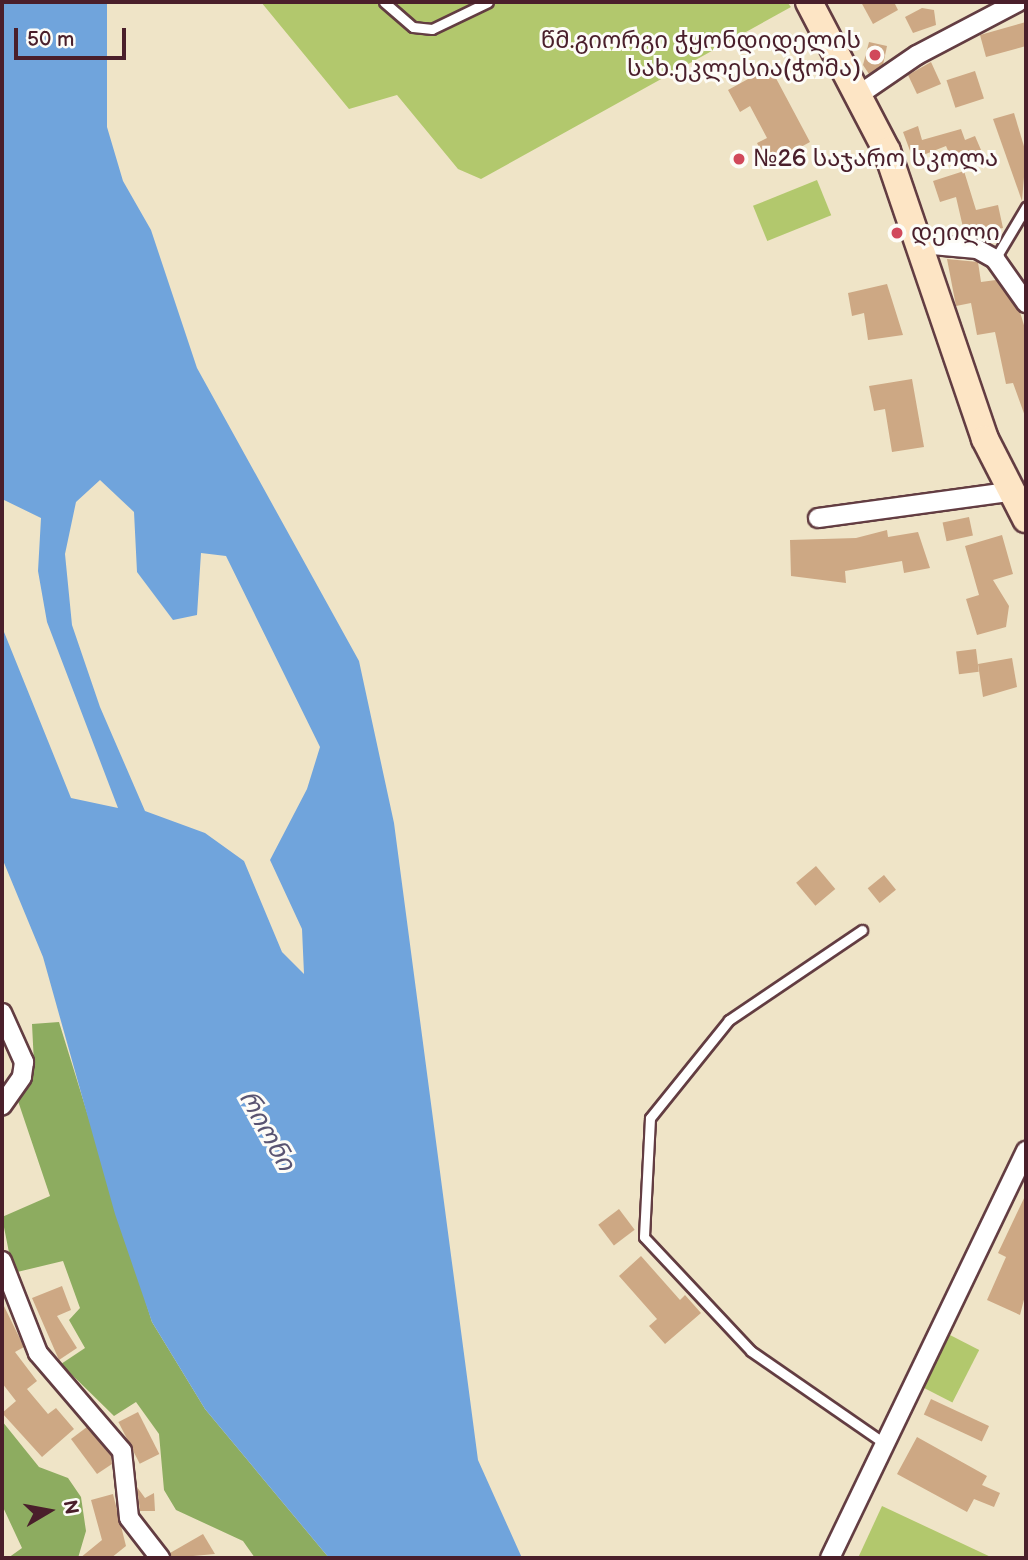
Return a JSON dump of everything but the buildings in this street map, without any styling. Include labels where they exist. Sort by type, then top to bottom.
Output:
[{"type":"main road","points":[[811,2],[860,94],[921,244],[1008,492],[1026,519]]},
{"type":"street","points":[[860,94],[917,55],[1018,2]]},
{"type":"street","points":[[921,244],[977,248],[995,259],[1026,303]]},
{"type":"street","points":[[818,518],[1008,492]]},
{"type":"street","points":[[2,1013],[24,1062],[22,1077],[2,1106]]},
{"type":"street","points":[[830,1558],[1026,1151]]},
{"type":"street","points":[[2,1261],[6,1289],[38,1353],[112,1432],[122,1451],[129,1517],[160,1558]]},
{"type":"lane","points":[[384,2],[413,27],[432,29],[488,2]]},
{"type":"lane","points":[[995,259],[1026,208]]},
{"type":"lane","points":[[862,930],[729,1020],[650,1118],[644,1237],[751,1351],[884,1443]]},
{"type":"green space","points":[[261,2],[787,2],[791,7],[481,179],[458,169],[397,95],[349,109]]},
{"type":"green space","points":[[817,180],[831,215],[767,241],[753,206]]},
{"type":"green space","points":[[59,1022],[152,1322],[205,1409],[329,1558],[255,1558],[243,1541],[176,1510],[164,1490],[159,1434],[136,1402],[114,1416],[61,1364],[85,1348],[69,1320],[80,1308],[63,1261],[13,1273],[2,1217],[50,1196],[18,1101],[34,1064],[32,1024]]},
{"type":"green space","points":[[948,1334],[979,1350],[952,1402],[921,1387]]},
{"type":"green space","points":[[2,1421],[39,1467],[68,1478],[81,1497],[86,1531],[78,1558],[8,1558],[22,1548],[2,1505]]},
{"type":"green space","points":[[882,1506],[993,1558],[858,1558]]},
{"type":"water","name":"რიონი","points":[[2,2],[107,2],[107,127],[123,181],[151,230],[197,368],[359,661],[394,823],[478,1460],[522,1558],[329,1558],[205,1409],[152,1322],[115,1214],[43,957],[2,858],[2,627],[71,798],[118,808],[47,622],[38,571],[41,518],[2,499]],"holes":[[[100,480],[134,512],[137,572],[173,620],[197,615],[201,553],[226,556],[320,747],[307,789],[270,860],[302,929],[304,974],[282,952],[244,861],[205,833],[145,811],[100,707],[72,625],[65,554],[76,502]]]},
{"type":"place","name":"წმ.გიორგი ჭყონდიდელის სახ.ეკლესია(ჭომა)","points":[[875,55]]},
{"type":"place","name":"№26 საჯარო სკოლა","points":[[739,159]]},
{"type":"place","name":"დეილი","points":[[897,233]]}]
